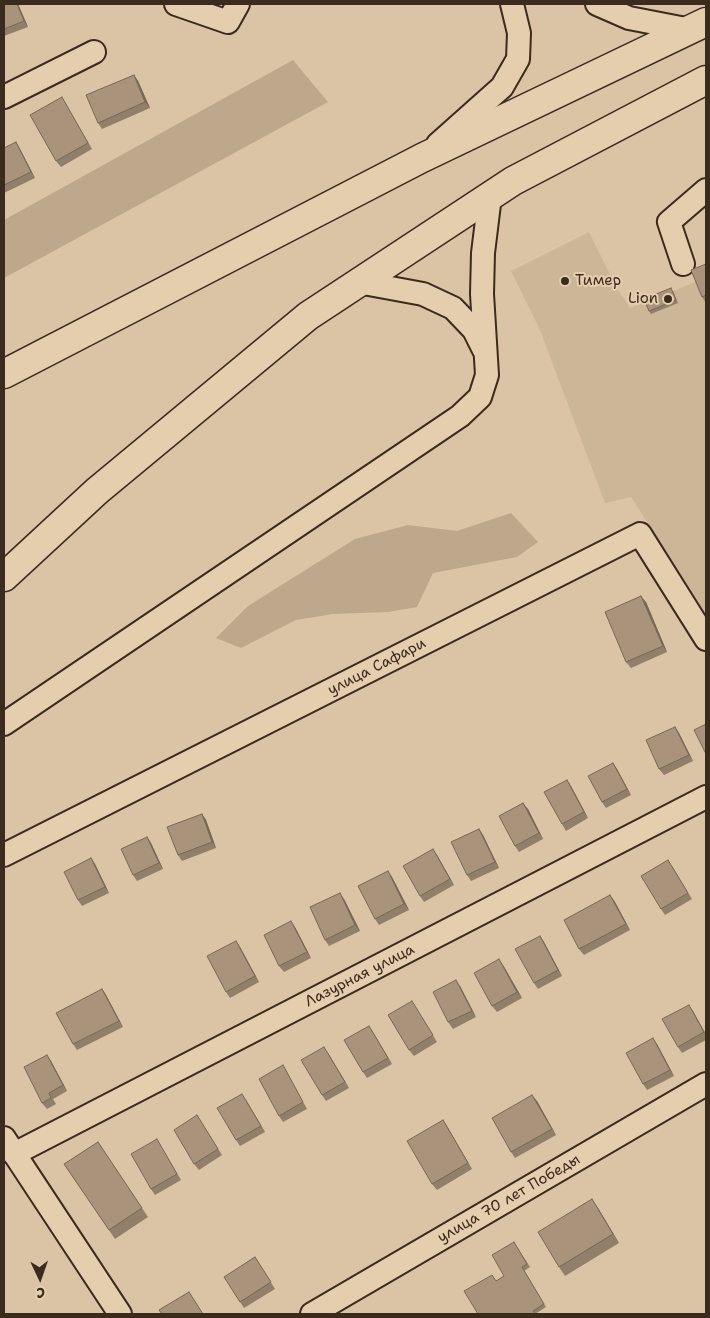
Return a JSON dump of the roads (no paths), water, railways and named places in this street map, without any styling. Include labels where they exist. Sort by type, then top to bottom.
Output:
[{"type":"main road","points":[[4,374],[422,158],[698,26]]},
{"type":"main road","points":[[4,577],[97,491],[308,316],[513,181],[706,80]]},
{"type":"street","points":[[176,4],[228,22],[238,4]]},
{"type":"street","points":[[422,158],[502,88],[518,59],[519,33],[512,4]]},
{"type":"street","points":[[597,4],[629,18],[698,26]]},
{"type":"street","points":[[4,97],[94,52]]},
{"type":"street","points":[[684,264],[670,222],[706,190]]},
{"type":"street","points":[[4,724],[460,416],[480,396],[487,375],[482,294],[483,253],[490,196]]},
{"type":"street","points":[[358,282],[424,294],[453,308],[474,330],[487,356]]},
{"type":"street","name":"улица Сафари","points":[[4,855],[640,534],[706,639]]},
{"type":"street","name":"Лазурная улица","points":[[9,1146],[706,797]]},
{"type":"street","name":"улица 70 лет Победы","points":[[312,1314],[706,1084]]},
{"type":"street","points":[[9,1146],[120,1314]]},
{"type":"place","name":"Тимер","points":[[565,281]]},
{"type":"place","name":"Lion","points":[[668,299]]}]
